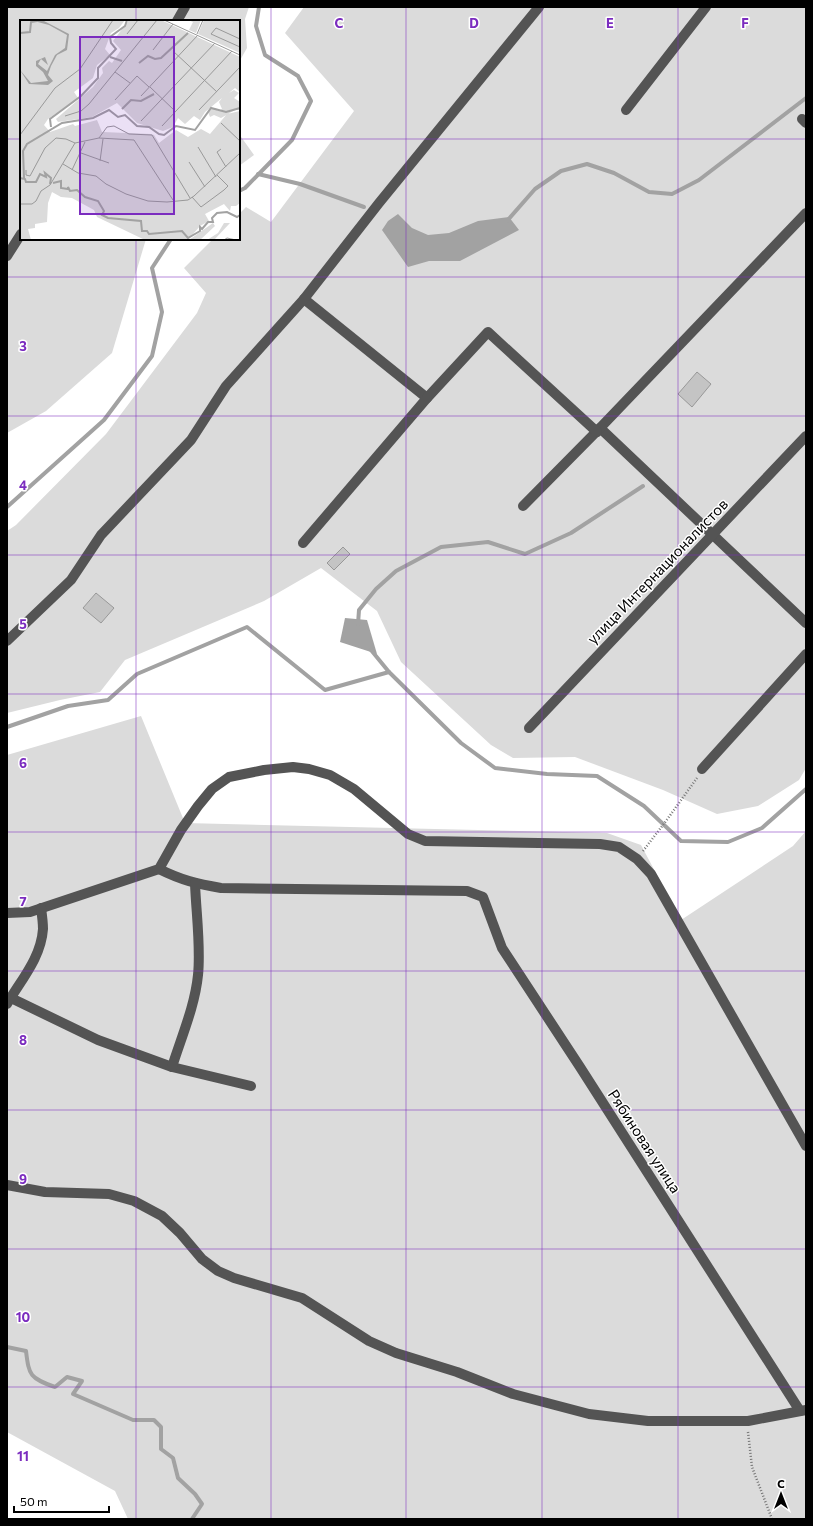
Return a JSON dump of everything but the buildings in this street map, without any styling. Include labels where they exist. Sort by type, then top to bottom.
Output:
[{"type":"street","points":[[178,20],[185,7]]},
{"type":"street","points":[[7,641],[71,580],[101,535],[191,440],[226,386],[304,299],[539,7]]},
{"type":"street","points":[[626,110],[706,7]]},
{"type":"street","points":[[523,506],[806,213]]},
{"type":"street","points":[[7,256],[20,236]]},
{"type":"street","points":[[304,299],[427,398]]},
{"type":"street","points":[[303,542],[427,398],[488,332],[712,534],[806,623]]},
{"type":"street","name":"улица Интернационалистов","points":[[529,728],[806,436]]},
{"type":"street","points":[[702,769],[806,654]]},
{"type":"street","points":[[7,913],[30,912],[159,869],[181,830],[198,806],[212,790],[229,777],[264,770],[293,767],[309,769],[330,775],[354,789],[408,834],[425,841],[600,844],[619,847],[636,859],[651,874],[806,1146]]},
{"type":"street","points":[[159,869],[194,883],[199,958],[195,993],[172,1067]]},
{"type":"street","name":"Рябиновая улица","points":[[194,883],[221,888],[467,891],[482,897],[502,948],[803,1410]]},
{"type":"street","points":[[41,908],[43,928],[40,944],[34,960],[9,1001],[98,1040],[172,1067],[251,1086]]},
{"type":"street","points":[[7,1185],[45,1192],[109,1194],[134,1201],[162,1216],[180,1233],[202,1259],[218,1271],[234,1278],[302,1298],[369,1341],[396,1353],[457,1372],[513,1394],[589,1414],[648,1421],[748,1421],[803,1410]]},
{"type":"path","points":[[636,859],[661,828],[702,769]]},
{"type":"path","points":[[748,1421],[752,1467],[772,1519]]},
{"type":"shaded area","points":[[7,7],[249,7],[245,19],[247,48],[240,60],[240,20],[20,20],[20,240],[146,240],[112,353],[46,411],[7,433]]},
{"type":"shaded area","points":[[304,7],[806,7],[806,768],[799,780],[758,806],[717,814],[663,790],[575,757],[513,758],[491,745],[401,662],[377,611],[321,568],[264,601],[125,660],[100,692],[7,713],[7,531],[16,525],[106,434],[197,313],[206,293],[184,268],[212,240],[240,240],[240,213],[246,207],[271,222],[354,111],[285,33]]},
{"type":"shaded area","points":[[240,135],[254,155],[240,165]]},
{"type":"shaded area","points":[[398,214],[412,228],[428,235],[449,233],[478,221],[509,217],[519,230],[460,261],[429,261],[408,267],[382,230],[388,221]]},
{"type":"shaded area","points":[[345,618],[367,620],[377,654],[340,642]]},
{"type":"shaded area","points":[[141,716],[185,823],[607,833],[641,845],[681,920],[793,846],[806,831],[806,1519],[128,1519],[115,1491],[7,1432],[7,755]]},
{"type":"waterway","points":[[240,190],[245,188],[292,140],[311,101],[298,76],[265,55],[256,26],[259,7]]},
{"type":"waterway","points":[[507,221],[535,189],[561,171],[587,164],[614,173],[649,192],[672,194],[699,180],[806,98]]},
{"type":"waterway","points":[[258,174],[300,184],[364,207]]},
{"type":"waterway","points":[[7,507],[104,420],[152,356],[162,312],[152,268],[170,240]]},
{"type":"waterway","points":[[358,624],[359,610],[376,589],[396,571],[441,547],[488,542],[525,554],[571,533],[643,486]]},
{"type":"waterway","points":[[7,727],[68,706],[108,700],[137,674],[247,627],[325,690],[389,672],[461,743],[495,768],[547,774],[597,776],[644,806],[681,841],[728,842],[762,828],[806,789]]},
{"type":"waterway","points":[[371,650],[389,672]]},
{"type":"waterway","points":[[7,1347],[26,1351],[30,1371],[32,1375],[40,1381],[55,1387],[67,1377],[82,1381],[73,1394],[133,1420],[154,1420],[161,1427],[161,1449],[173,1458],[178,1478],[195,1494],[202,1504],[192,1519]]}]
